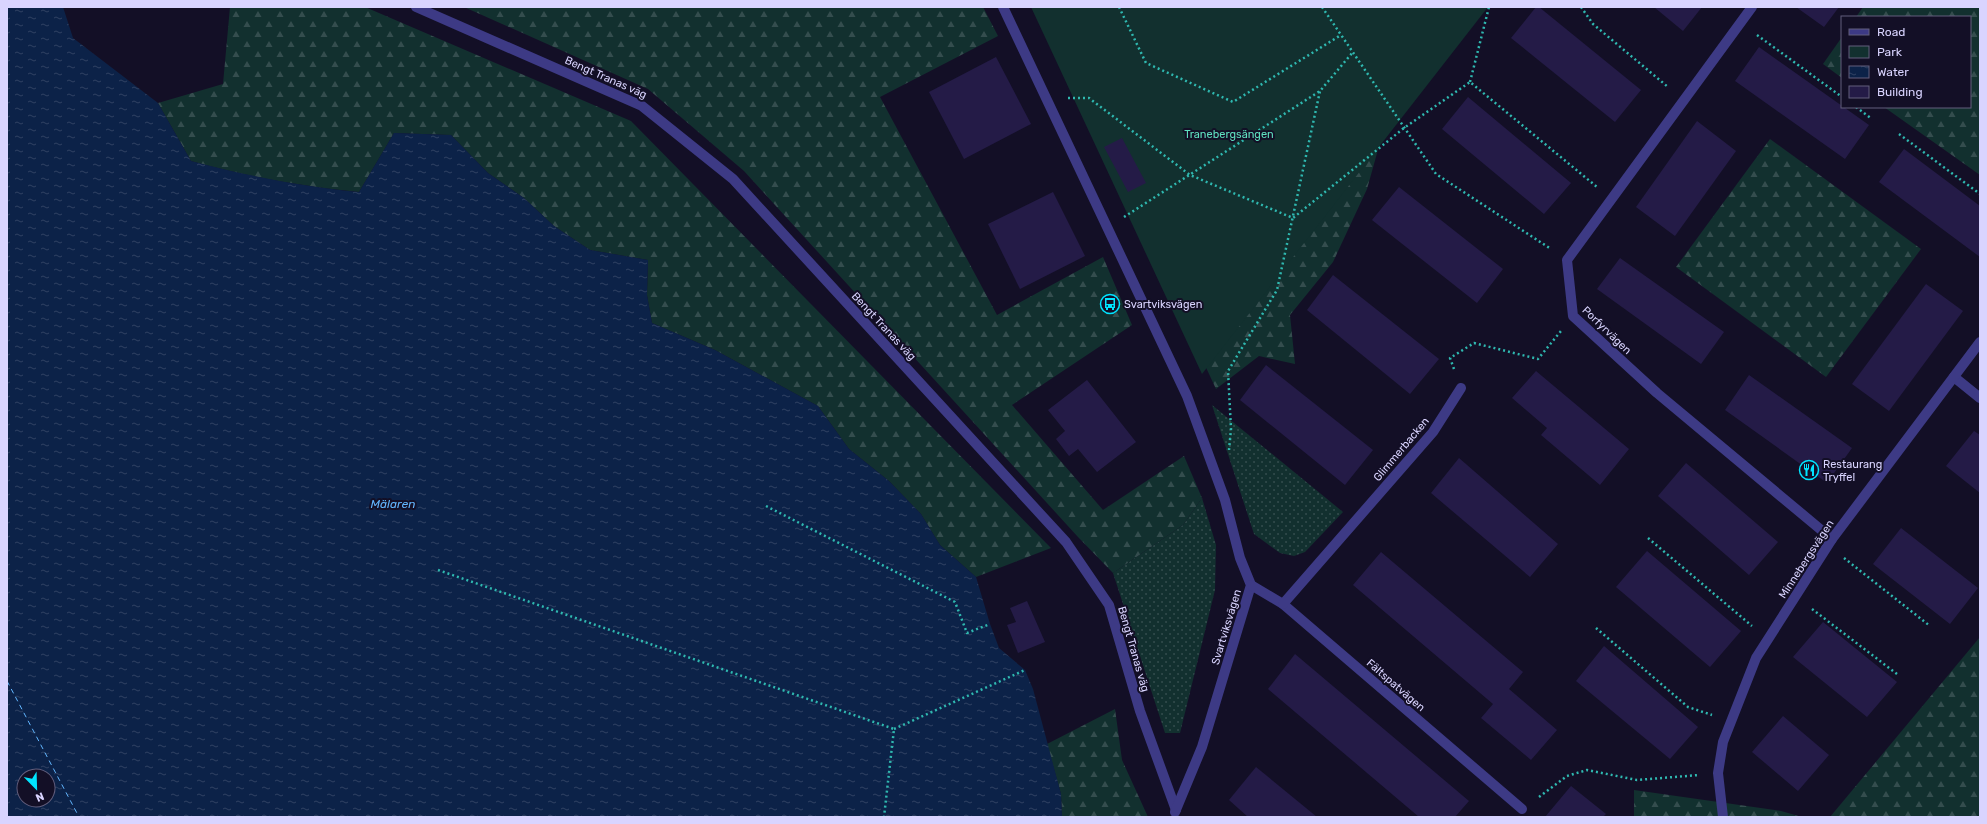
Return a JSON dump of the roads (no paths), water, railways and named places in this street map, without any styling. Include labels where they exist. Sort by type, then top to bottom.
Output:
[{"type":"street","name":"Bengt Tranas väg","points":[[416,7],[642,106],[733,179],[1066,542],[1109,605],[1140,711],[1175,814]]},
{"type":"street","name":"Svartviksvägen","points":[[1003,7],[1187,396],[1225,500],[1240,558],[1251,585],[1202,747],[1175,814]]},
{"type":"street","name":"Porfyrvägen","points":[[1752,7],[1567,260],[1573,316],[1657,393],[1830,542]]},
{"type":"street","name":"Minnebergsvägen","points":[[1723,817],[1718,773],[1723,742],[1756,658],[1830,542],[1980,342]]},
{"type":"street","points":[[1954,377],[1980,398]]},
{"type":"street","name":"Glimmerbacken","points":[[1283,604],[1433,432],[1461,388]]},
{"type":"street","name":"Fältspatvägen","points":[[1251,585],[1283,604],[1522,809]]},
{"type":"water","name":"Mälaren","points":[[7,7],[63,7],[73,38],[158,103],[191,161],[274,180],[359,192],[394,133],[451,135],[488,173],[524,198],[554,226],[590,250],[648,260],[647,295],[652,323],[715,350],[818,406],[849,449],[889,481],[921,514],[940,545],[976,577],[999,648],[1025,670],[1033,689],[1061,794],[1062,817],[7,817]]},
{"type":"place","name":"Svartviksvägen","points":[[1110,304]]},
{"type":"place","name":"Restaurang Tryffel","points":[[1809,470]]},
{"type":"park label","name":"Tranebergsängen","points":[[1229,134]]}]
